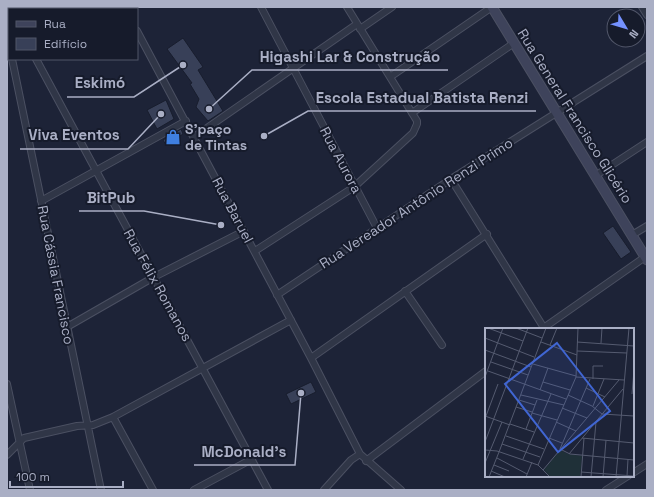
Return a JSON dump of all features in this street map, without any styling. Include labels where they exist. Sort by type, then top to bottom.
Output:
[{"type":"main road","name":"Rua General Francisco Glicério","points":[[492,7],[646,258]]},
{"type":"street","name":"Rua Aurora","points":[[261,7],[354,187],[377,228]]},
{"type":"street","points":[[255,251],[354,187],[413,133],[417,124],[412,113],[347,7]]},
{"type":"street","points":[[194,137],[359,26],[392,7]]},
{"type":"street","points":[[390,77],[492,7]]},
{"type":"street","points":[[642,7],[647,15]]},
{"type":"street","name":"Rua Baruel","points":[[138,33],[312,358],[360,454]]},
{"type":"street","points":[[412,113],[514,43]]},
{"type":"street","name":"Rua Vereador Antônio Renzi Primo","points":[[277,295],[451,179],[647,56]]},
{"type":"street","name":"Rua Cássia Francisco","points":[[12,60],[101,490]]},
{"type":"street","name":"Rua Félix Romanos","points":[[38,60],[95,171],[154,277],[268,490]]},
{"type":"street","points":[[41,201],[186,121]]},
{"type":"street","points":[[595,176],[647,142]]},
{"type":"street","points":[[451,179],[487,234],[543,328],[646,258]]},
{"type":"street","points":[[632,235],[647,226]]},
{"type":"street","points":[[67,327],[154,277],[244,231]]},
{"type":"street","points":[[312,358],[487,234]]},
{"type":"street","points":[[405,291],[442,345]]},
{"type":"street","points":[[7,455],[20,441],[28,437],[87,426],[114,418],[291,320]]},
{"type":"street","points":[[366,461],[485,372]]},
{"type":"street","points":[[7,384],[30,490]]},
{"type":"street","points":[[114,418],[153,490]]},
{"type":"street","points":[[324,490],[351,460],[360,454],[366,461],[401,490]]},
{"type":"street","points":[[194,490],[252,459]]},
{"type":"street","points":[[634,472],[647,464]]},
{"type":"street","points":[[606,490],[626,477]]},
{"type":"building","points":[[183,38],[203,67],[198,70],[223,111],[208,121],[196,107],[199,99],[190,84],[192,83],[167,49]]},
{"type":"building","points":[[166,100],[174,119],[157,129],[147,110]]},
{"type":"building","name":"S'paço de Tintas","points":[[181,129],[183,134],[166,145],[163,140]]},
{"type":"building","points":[[613,226],[631,252],[621,259],[603,233]]},
{"type":"building","points":[[311,382],[316,392],[291,404],[286,394]]},
{"type":"place","name":"Eskimó","points":[[183,65]]},
{"type":"place","name":"Higashi Lar & Construção","points":[[209,109]]},
{"type":"place","name":"Viva Eventos","points":[[161,114]]},
{"type":"place","name":"Escola Estadual Batista Renzi","points":[[264,136]]},
{"type":"place","name":"S'paço de Tintas","points":[[173,137]]},
{"type":"place","name":"BitPub","points":[[221,225]]},
{"type":"place","name":"McDonald's","points":[[301,393]]}]
